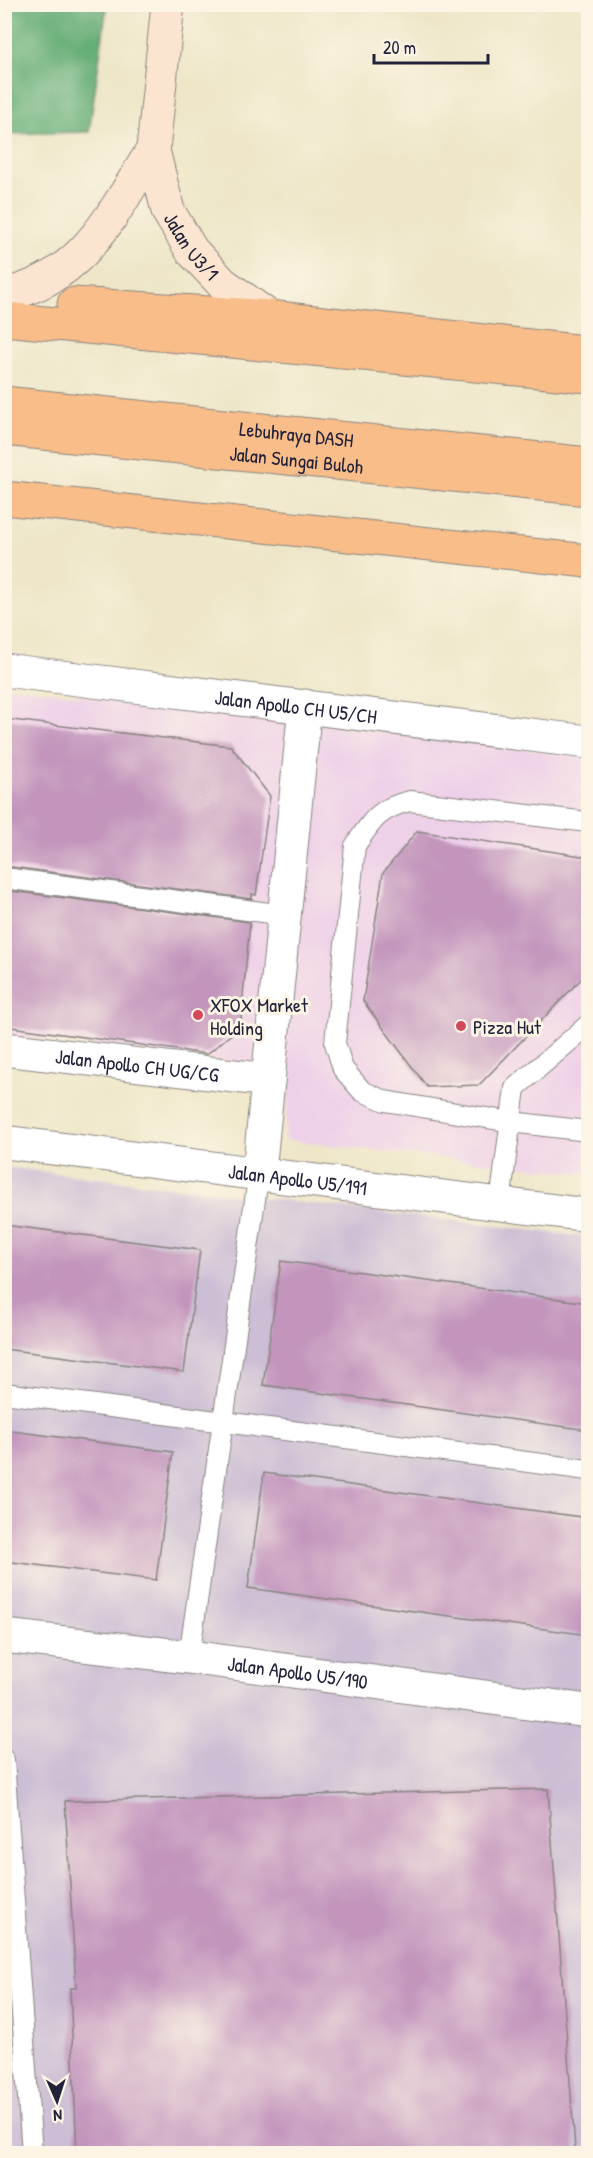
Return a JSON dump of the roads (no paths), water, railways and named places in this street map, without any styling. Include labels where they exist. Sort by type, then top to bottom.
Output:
[{"type":"highway","points":[[4,297],[269,317],[588,353]]},
{"type":"highway","points":[[179,311],[298,335],[588,364]]},
{"type":"highway","points":[[4,319],[588,376]]},
{"type":"highway","name":"Lebuhraya DASH","points":[[4,403],[588,464]]},
{"type":"highway","name":"Jalan Sungai Buloh","points":[[14,431],[588,489]]},
{"type":"highway","points":[[4,498],[588,561]]},
{"type":"street","points":[[4,297],[27,291],[59,275],[90,247],[153,150],[168,4]]},
{"type":"street","name":"Jalan U3/1","points":[[153,150],[168,211],[192,251],[222,283],[269,317]]},
{"type":"street","name":"Jalan Apollo CH U5/CH","points":[[4,670],[588,742]]},
{"type":"street","points":[[259,1172],[305,706]]},
{"type":"street","name":"Jalan Apollo CH UG/CG","points":[[4,1049],[268,1080]]},
{"type":"street","name":"Jalan Apollo U5/191","points":[[4,1142],[259,1172],[588,1215]]},
{"type":"street","name":"Jalan Apollo U5/190","points":[[4,1636],[189,1657],[588,1711]]},
{"type":"lane","points":[[588,822],[410,801],[390,806],[371,821],[355,846],[335,1043],[343,1069],[362,1091],[385,1101],[511,1122],[588,1131]]},
{"type":"lane","points":[[4,878],[285,915]]},
{"type":"lane","points":[[500,1203],[515,1088],[588,1025]]},
{"type":"lane","points":[[189,1657],[259,1172]]},
{"type":"lane","points":[[4,1393],[588,1470]]},
{"type":"lane","points":[[4,1760],[32,2154]]},
{"type":"place","name":"XFOX Market Holding","points":[[198,1015]]},
{"type":"place","name":"Pizza Hut","points":[[461,1026]]}]
